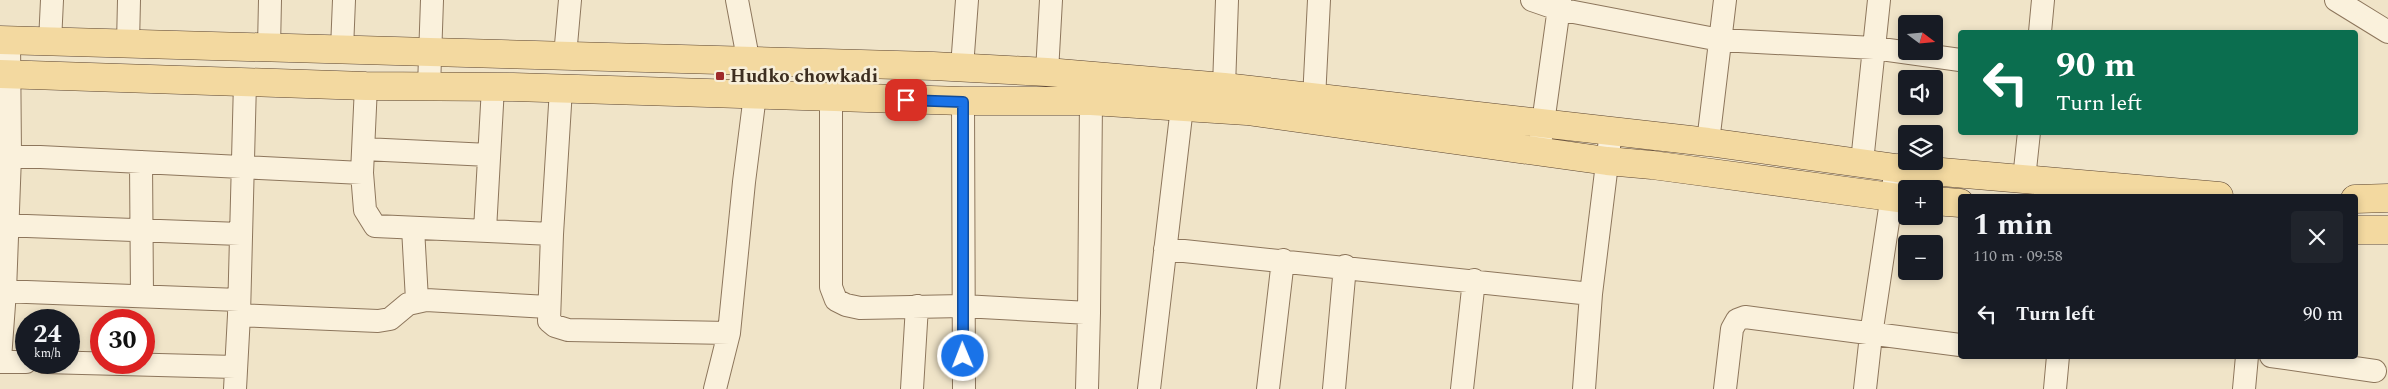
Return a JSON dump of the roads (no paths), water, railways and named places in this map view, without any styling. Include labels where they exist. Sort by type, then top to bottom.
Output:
[{"type":"main road","points":[[4,40],[750,60],[962,67],[1047,72],[1224,87],[1314,99],[1611,130],[1896,168],[2196,194]]},
{"type":"main road","points":[[4,74],[366,86],[560,88],[963,102],[1090,101],[1247,111],[1539,152],[1652,165],[1898,199]]},
{"type":"main road","points":[[2358,199],[2388,198]]},
{"type":"main road","points":[[1943,202],[1958,203]]},
{"type":"main road","points":[[2358,230],[2388,230]]},
{"type":"street","points":[[50,42],[52,0]]},
{"type":"street","points":[[128,44],[129,0]]},
{"type":"street","points":[[269,47],[270,0]]},
{"type":"street","points":[[342,50],[344,0]]},
{"type":"street","points":[[429,86],[432,0]]},
{"type":"street","points":[[565,56],[570,0]]},
{"type":"street","points":[[715,389],[728,333],[755,95],[750,60],[736,0]]},
{"type":"street","points":[[962,67],[967,0]]},
{"type":"street","points":[[1047,72],[1051,0]]},
{"type":"street","points":[[1224,87],[1227,0]]},
{"type":"street","points":[[1314,99],[1318,0]]},
{"type":"street","points":[[1532,0],[1720,40],[1874,48],[1958,60]]},
{"type":"street","points":[[1708,142],[1725,0]]},
{"type":"street","points":[[1862,162],[1879,0]]},
{"type":"street","points":[[2040,30],[2043,0]]},
{"type":"street","points":[[2336,0],[2388,32]]},
{"type":"street","points":[[1539,152],[1559,5]]},
{"type":"street","points":[[4,40],[5,155],[0,360],[15,361]]},
{"type":"street","points":[[235,389],[245,82]]},
{"type":"street","points":[[366,86],[362,174],[365,210],[375,226],[552,234]]},
{"type":"street","points":[[485,230],[493,87]]},
{"type":"street","points":[[560,88],[548,307],[549,321],[555,326],[568,330],[728,333]]},
{"type":"street","points":[[831,98],[831,287],[836,300],[846,305],[860,308],[963,306],[1089,313]]},
{"type":"street","points":[[1088,389],[1090,101]]},
{"type":"street","points":[[963,102],[964,389]]},
{"type":"street","points":[[1149,389],[1182,107]]},
{"type":"street","points":[[1584,389],[1591,294],[1611,130]]},
{"type":"street","points":[[2024,179],[2029,135]]},
{"type":"street","points":[[364,149],[490,155]]},
{"type":"street","points":[[5,155],[242,166],[362,174]]},
{"type":"street","points":[[140,162],[143,230],[142,296]]},
{"type":"street","points":[[1865,389],[1871,335],[1898,199],[1896,168]]},
{"type":"street","points":[[3,226],[240,234]]},
{"type":"street","points":[[413,228],[417,300]]},
{"type":"street","points":[[1165,249],[1345,266],[1591,294]]},
{"type":"street","points":[[1268,389],[1283,260]]},
{"type":"street","points":[[1334,389],[1345,266]]},
{"type":"street","points":[[1462,389],[1474,280]]},
{"type":"street","points":[[3,291],[142,296],[239,308],[378,321],[390,320],[408,304],[417,300],[548,307]]},
{"type":"street","points":[[912,389],[917,306]]},
{"type":"street","points":[[1725,389],[1732,329],[1737,320],[1745,317],[1871,335],[1958,345]]},
{"type":"street","points":[[2055,389],[2058,359]]},
{"type":"street","points":[[2244,389],[2247,359]]},
{"type":"street","points":[[2292,359],[2374,371]]},
{"type":"street","points":[[80,363],[235,367]]},
{"type":"place","name":"Hudko chowkadi","points":[[720,76]]}]
